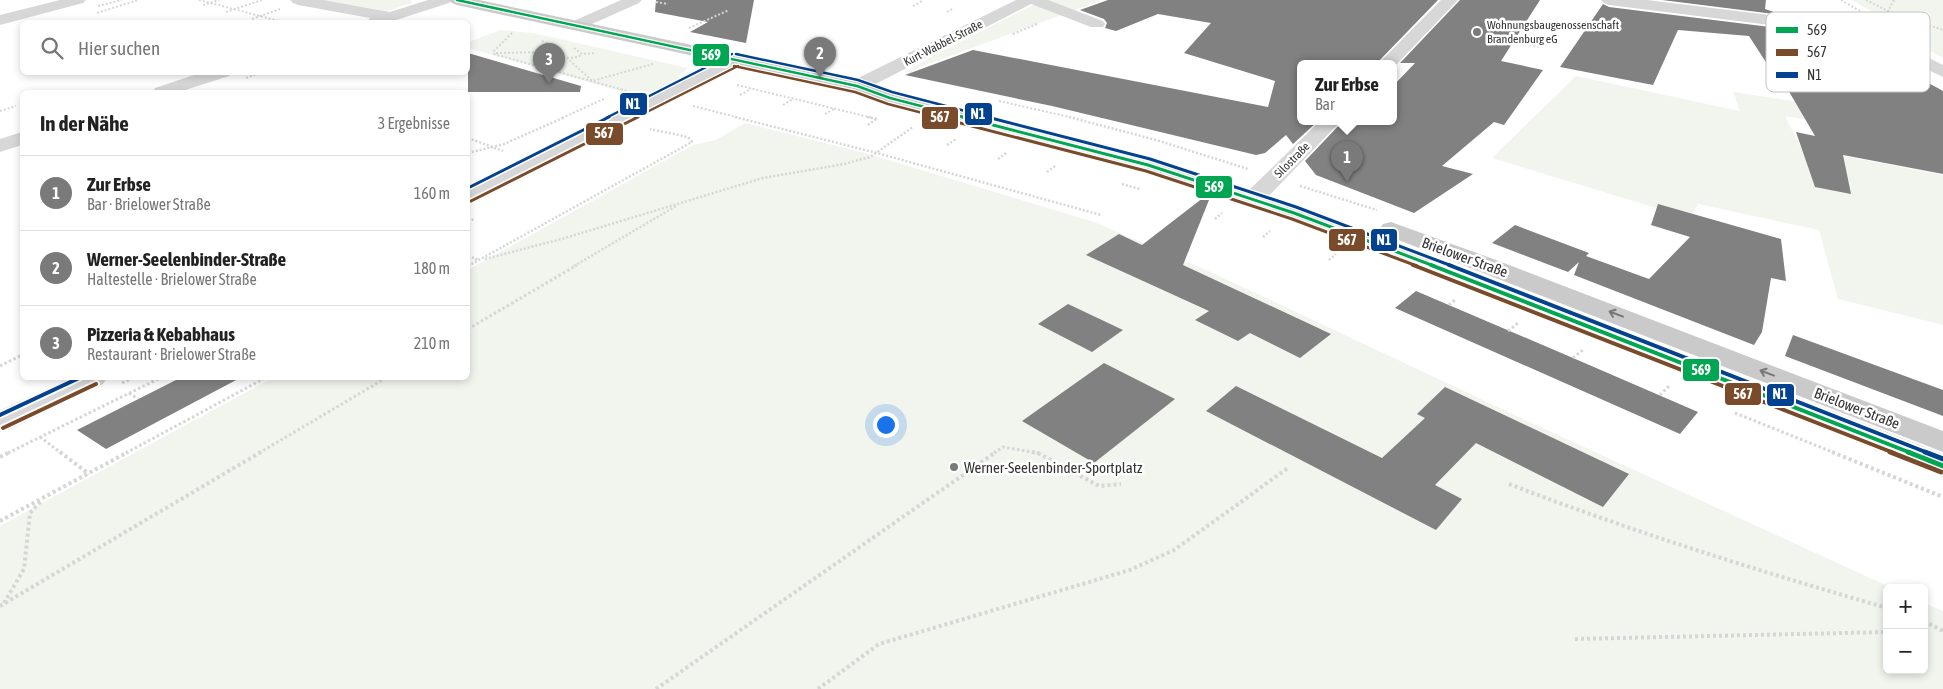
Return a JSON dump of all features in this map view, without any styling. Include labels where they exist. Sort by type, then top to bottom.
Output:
[{"type":"main road","name":"Brielower Straße","points":[[457,0],[857,86],[892,88],[1005,113],[1157,152],[1260,193],[1368,240],[1943,466]]},
{"type":"main road","name":"Brielower Straße","points":[[1260,193],[1313,201],[1487,264],[1943,442]]},
{"type":"street","points":[[0,20],[78,0]]},
{"type":"street","points":[[298,0],[383,20],[444,0]]},
{"type":"street","points":[[575,26],[634,0]]},
{"type":"street","name":"Kurt-Wabbel-Straße","points":[[857,86],[1028,0]]},
{"type":"street","points":[[1034,0],[1097,24]]},
{"type":"street","points":[[1391,60],[1450,0]]},
{"type":"street","points":[[1610,0],[1766,19]]},
{"type":"street","points":[[470,194],[735,60]]},
{"type":"street","points":[[1930,65],[1943,72]]},
{"type":"street","points":[[168,90],[214,75]]},
{"type":"street","name":"Silostraße","points":[[1260,193],[1327,125]]},
{"type":"street","points":[[0,146],[20,139]]},
{"type":"street","points":[[11,417],[89,380]]},
{"type":"path","points":[[92,15],[138,0]]},
{"type":"path","points":[[200,0],[275,20]]},
{"type":"path","points":[[203,5],[219,0]]},
{"type":"path","points":[[226,12],[262,0]]},
{"type":"path","points":[[1866,0],[1888,11],[1894,0]]},
{"type":"path","points":[[913,6],[922,1]]},
{"type":"path","points":[[947,12],[954,8]]},
{"type":"path","points":[[686,29],[729,10]]},
{"type":"path","points":[[1930,27],[1943,30]]},
{"type":"path","points":[[493,53],[516,28]]},
{"type":"path","points":[[539,40],[547,44],[542,48],[545,52]]},
{"type":"path","points":[[1506,40],[1540,47]]},
{"type":"path","points":[[493,53],[545,52],[567,58],[578,57],[582,54]]},
{"type":"path","points":[[493,53],[625,90],[632,95]]},
{"type":"path","points":[[532,65],[554,56]]},
{"type":"path","points":[[567,58],[592,81]]},
{"type":"path","points":[[249,77],[256,79]]},
{"type":"path","points":[[735,85],[886,121]]},
{"type":"path","points":[[617,94],[632,87]]},
{"type":"path","points":[[740,95],[751,89]]},
{"type":"path","points":[[470,152],[504,144],[608,97]]},
{"type":"path","points":[[783,105],[793,99]]},
{"type":"path","points":[[687,105],[877,153],[1101,215]]},
{"type":"path","points":[[0,111],[16,106]]},
{"type":"path","points":[[825,114],[834,109]]},
{"type":"path","points":[[868,124],[877,119]]},
{"type":"path","points":[[904,125],[921,130]]},
{"type":"path","points":[[470,265],[692,142],[688,137],[646,128]]},
{"type":"path","points":[[470,257],[478,261],[566,238],[763,178],[844,164],[870,157],[912,128]]},
{"type":"path","points":[[948,137],[964,142]]},
{"type":"path","points":[[948,146],[956,139]]},
{"type":"path","points":[[998,151],[1014,155]]},
{"type":"path","points":[[998,159],[1006,153]]},
{"type":"path","points":[[1047,164],[1064,168]]},
{"type":"path","points":[[1047,172],[1055,166]]},
{"type":"path","points":[[1117,183],[1143,190]]},
{"type":"path","points":[[470,328],[682,202]]},
{"type":"path","points":[[1213,210],[1230,216]]},
{"type":"path","points":[[1215,219],[1222,213]]},
{"type":"path","points":[[1263,227],[1272,230],[1263,237]]},
{"type":"path","points":[[1329,260],[1338,252],[1330,250]]},
{"type":"path","points":[[1450,293],[1460,297]]},
{"type":"path","points":[[1508,331],[1520,321],[1512,318]]},
{"type":"path","points":[[1573,358],[1585,348],[1575,345]]},
{"type":"path","points":[[0,366],[20,356]]},
{"type":"path","points":[[0,457],[156,380]]},
{"type":"path","points":[[0,521],[261,380]]},
{"type":"path","points":[[2,605],[383,380]]},
{"type":"path","points":[[1661,382],[1678,389]]},
{"type":"path","points":[[1660,396],[1670,385]]},
{"type":"path","points":[[129,393],[138,399]]},
{"type":"path","points":[[1729,411],[1943,497]]},
{"type":"path","points":[[11,417],[89,474]]},
{"type":"path","points":[[656,689],[1003,447],[1038,453],[1099,486],[1120,484]]},
{"type":"path","points":[[818,689],[878,644],[1130,570],[1174,550],[1288,468]]},
{"type":"path","points":[[1509,484],[1586,515],[1733,563],[1883,607]]},
{"type":"path","points":[[2,605],[24,569],[30,513],[43,498]]},
{"type":"path","points":[[1928,623],[1943,631]]},
{"type":"path","points":[[1575,639],[1883,632]]},
{"type":"shaded area","points":[[322,0],[411,0],[412,3],[387,11]]},
{"type":"shaded area","points":[[1043,0],[1102,0],[920,67],[910,73],[905,72],[931,57]]},
{"type":"shaded area","points":[[1852,0],[1943,0],[1943,58],[1930,51],[1930,12],[1872,12]]},
{"type":"shaded area","points":[[501,30],[533,33],[688,68],[673,82],[641,97],[470,49],[470,41]]},
{"type":"shaded area","points":[[1576,76],[1740,111],[1733,92],[1907,118],[1918,139],[1785,116],[1801,148],[1943,175],[1943,325],[1838,299],[1819,230],[1698,204],[1689,218],[1492,158]]},
{"type":"shaded area","name":"Werner-Seelenbinder-Sportplatz","points":[[745,123],[865,153],[1094,222],[1213,273],[1536,425],[1883,584],[1883,674],[1928,674],[1928,605],[1943,611],[1943,689],[0,689],[0,526],[268,380],[470,380],[470,269],[693,145],[716,140]]},
{"type":"building","points":[[656,0],[754,0],[746,43],[690,32],[708,22],[655,12]]},
{"type":"building","points":[[1108,0],[1438,0],[1380,60],[1297,60],[1297,125],[1314,125],[1293,144],[1286,135],[1265,153],[1256,155],[1052,106],[905,75],[973,50],[1268,107],[1275,81],[1184,53],[1211,23],[1158,14],[1116,31],[1105,28],[1107,23],[1104,19],[1080,10]]},
{"type":"building","points":[[1460,0],[1540,0],[1501,61],[1543,70],[1504,125],[1494,122],[1442,166],[1473,174],[1414,213],[1316,175],[1305,161],[1339,125],[1397,125],[1397,82],[1415,63],[1400,63]]},
{"type":"building","points":[[1662,0],[1766,0],[1765,9],[1774,12],[1766,13]]},
{"type":"building","points":[[1603,4],[1609,7],[1766,27],[1766,62],[1749,36],[1678,30],[1653,85],[1560,67]]},
{"type":"building","points":[[470,54],[581,86],[580,92],[470,92],[468,90]]},
{"type":"building","points":[[1930,84],[1943,91],[1943,174],[1843,155],[1851,194],[1815,187],[1796,132],[1815,136],[1789,92],[1930,92]]},
{"type":"building","points":[[1208,194],[1211,195],[1183,265],[1331,334],[1300,358],[1250,333],[1238,341],[1195,320],[1209,311],[1086,255],[1119,234],[1142,245]]},
{"type":"building","points":[[1658,204],[1781,239],[1786,281],[1771,278],[1762,332],[1754,345],[1574,275],[1579,262],[1568,272],[1492,243],[1515,225],[1589,253],[1586,256],[1649,279],[1690,237],[1651,225]]},
{"type":"building","points":[[1416,291],[1698,412],[1680,434],[1395,308]]},
{"type":"building","points":[[1068,304],[1123,330],[1092,352],[1038,324]]},
{"type":"building","points":[[1793,335],[1943,390],[1943,416],[1785,356]]},
{"type":"building","points":[[1104,363],[1175,399],[1094,463],[1022,421]]},
{"type":"building","points":[[176,380],[236,380],[106,449],[77,430]]},
{"type":"building","points":[[1236,386],[1382,458],[1425,418],[1417,414],[1445,387],[1629,474],[1603,507],[1476,443],[1435,485],[1462,499],[1436,530],[1206,411]]},
{"type":"transit line","name":"569","points":[[457,0],[857,86],[890,98],[1148,165],[1294,213],[1503,292],[1943,466]]},
{"type":"transit line","name":"N1","points":[[470,187],[732,54]]},
{"type":"transit line","name":"N1","points":[[736,54],[858,80],[892,92],[1150,159],[1296,207],[1505,286],[1943,459]]},
{"type":"transit line","name":"567","points":[[734,66],[855,92],[888,104],[1146,171],[1292,219],[1501,298],[1941,472]]},
{"type":"transit line","name":"567","points":[[471,201],[738,66]]},
{"type":"transit line","name":"N1","points":[[0,415],[75,380]]},
{"type":"transit line","name":"567","points":[[3,428],[96,384]]},
{"type":"place","name":"Wohnungsbaugenossenschaft Brandenburg eG","points":[[1477,32]]},
{"type":"place","name":"Werner-Seelenbinder-Straße","points":[[820,78]]},
{"type":"place","name":"Pizzeria & Kebabhaus","points":[[549,84]]},
{"type":"place","name":"Zur Erbse","points":[[1347,182]]},
{"type":"place","name":"Werner-Seelenbinder-Sportplatz","points":[[954,467]]}]
